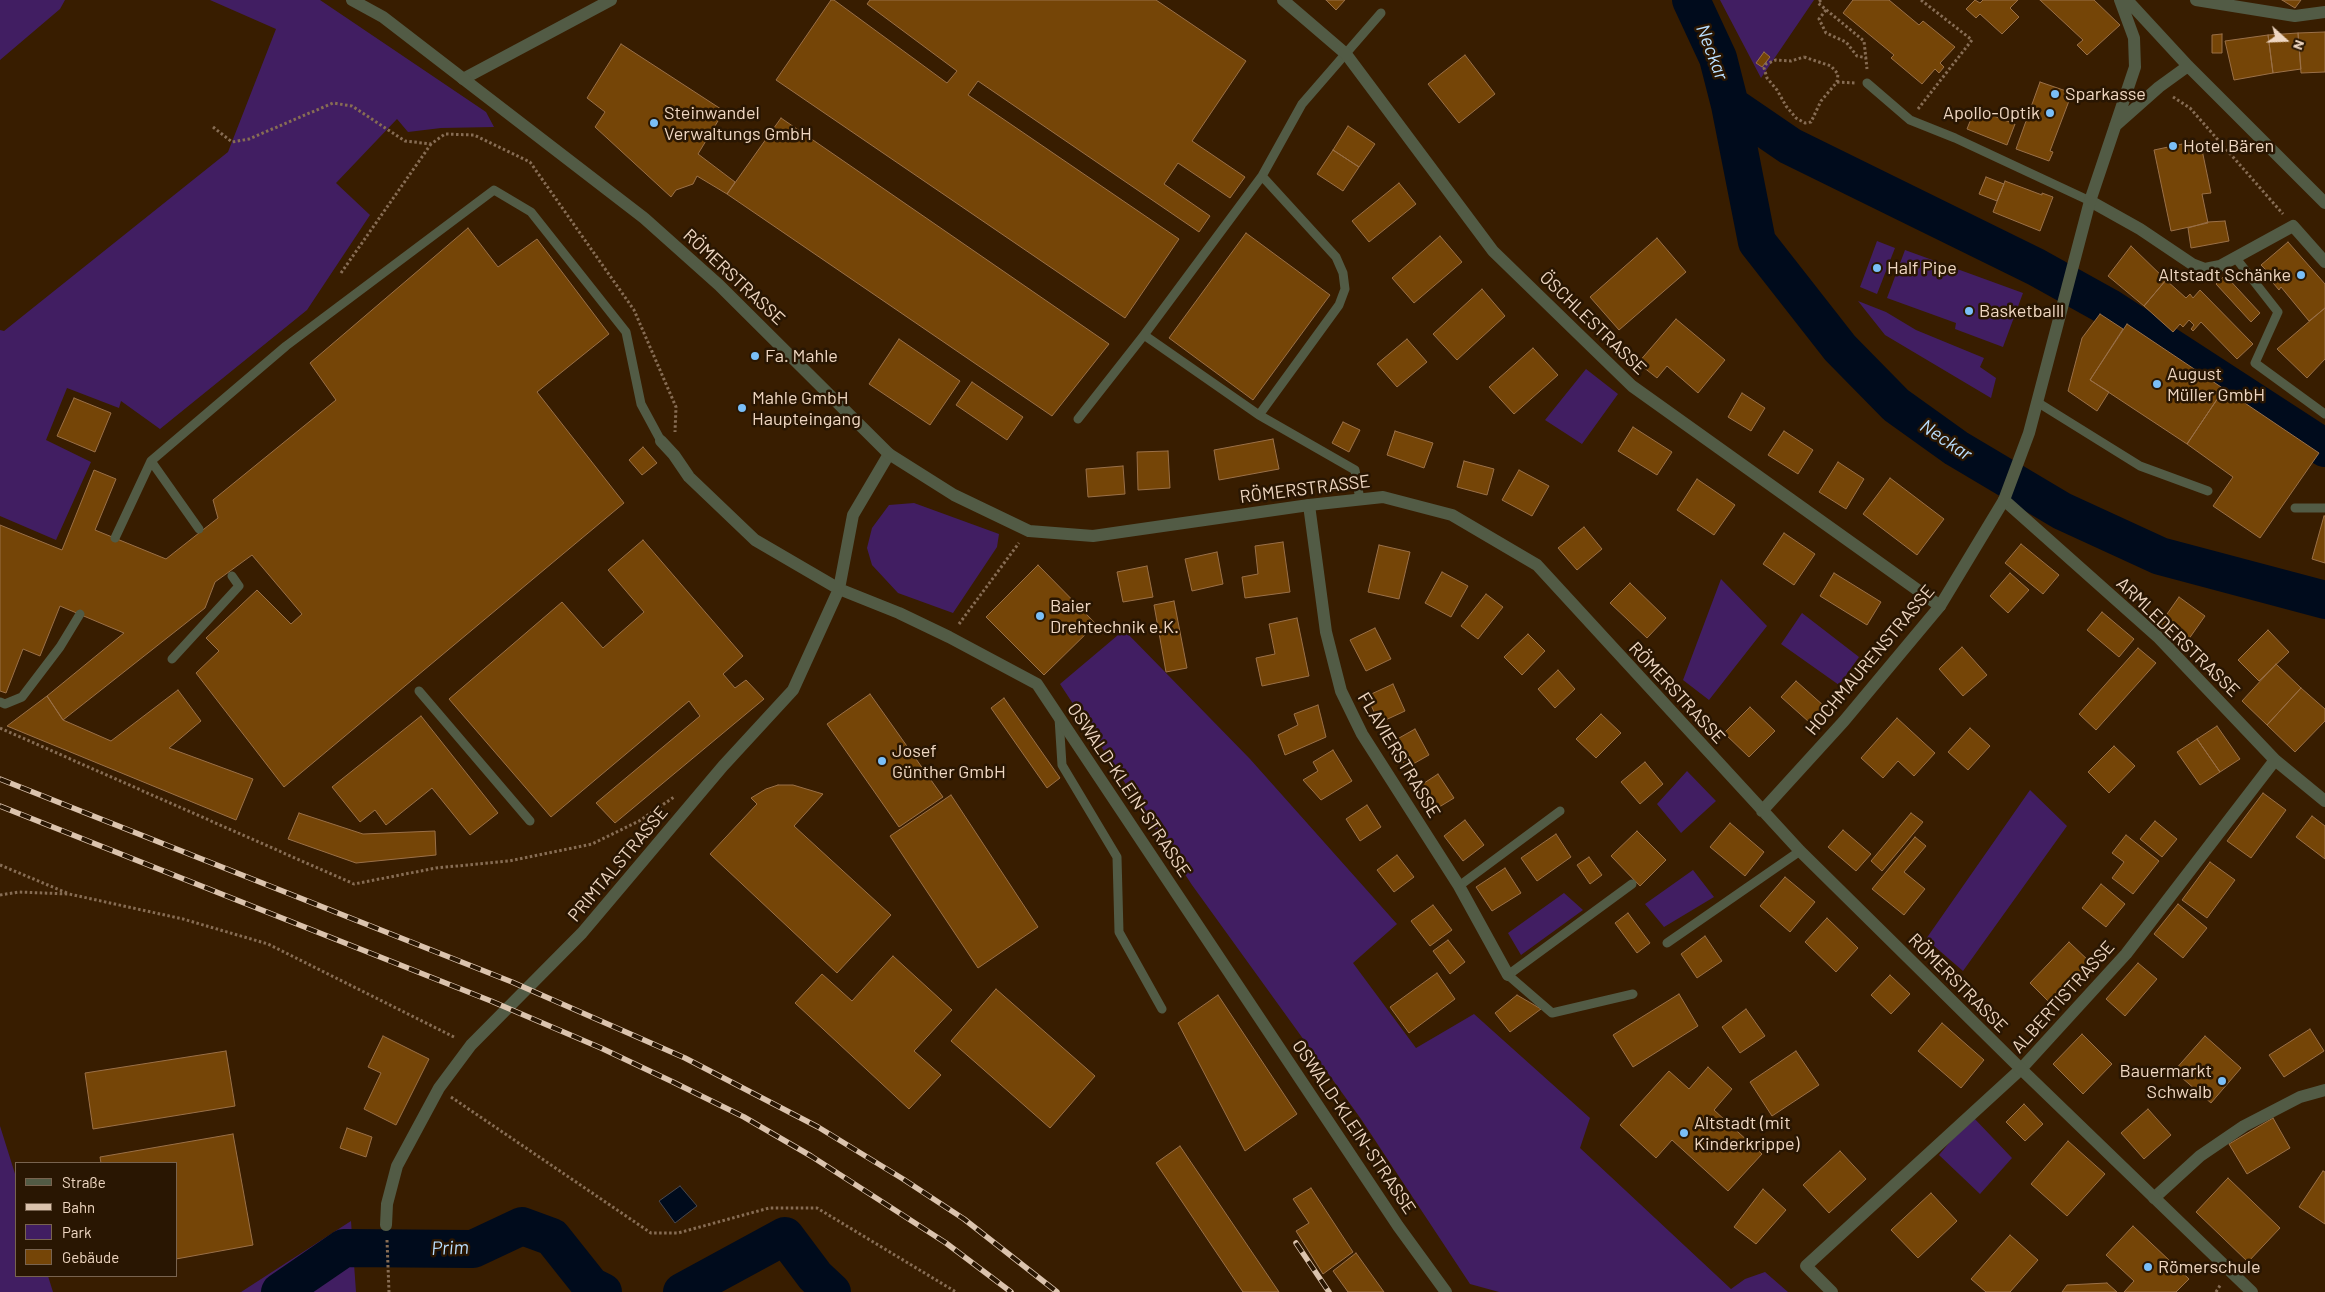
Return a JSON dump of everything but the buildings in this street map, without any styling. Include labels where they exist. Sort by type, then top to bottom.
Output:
[{"type":"street","name":"RÖMERSTRASSE","points":[[352,0],[383,17],[651,224],[719,285],[889,454],[954,495],[1028,531],[1093,536],[1309,505],[1384,497],[1452,515],[1537,565],[1800,851],[2020,1069],[2252,1292]]},
{"type":"street","points":[[463,79],[611,0]]},
{"type":"street","name":"ÖSCHLESTRASSE","points":[[1283,0],[1346,54],[1493,251],[1632,386],[1940,606]]},
{"type":"street","name":"HOCHMAURENSTRASSE","points":[[1762,811],[1844,721],[1940,606],[2004,500],[2029,433],[2090,201],[2135,67],[2134,38],[2120,0]]},
{"type":"street","points":[[2127,0],[2188,66],[2325,203]]},
{"type":"street","points":[[2196,0],[2295,16],[2325,12]]},
{"type":"street","points":[[2115,126],[2159,87],[2188,66]]},
{"type":"street","points":[[2090,201],[2140,229],[2192,264],[2205,269],[2220,266],[2293,226],[2325,262]]},
{"type":"street","name":"OSWALD-KLEIN-STRASSE","points":[[661,441],[674,455],[689,477],[755,540],[839,589],[899,613],[949,637],[1037,684],[1398,1226],[1446,1292]]},
{"type":"street","name":"PRIMTALSTRASSE","points":[[386,1225],[387,1204],[397,1166],[438,1088],[471,1045],[582,933],[723,766],[793,690],[839,589],[853,516],[889,454]]},
{"type":"street","name":"ARMLEDERSTRASSE","points":[[2004,500],[2159,638],[2275,760],[2325,801]]},
{"type":"street","name":"FLAVIERSTRASSE","points":[[1309,505],[1326,632],[1341,691],[1362,734],[1459,886],[1508,975]]},
{"type":"street","name":"ALBERTISTRASSE","points":[[1832,1292],[1806,1266],[2020,1069],[2126,954],[2275,760]]},
{"type":"street","points":[[2154,1198],[2200,1156],[2244,1126],[2300,1097],[2325,1090]]},
{"type":"lane","points":[[1078,419],[1144,335],[1262,176],[1302,104],[1381,13]]},
{"type":"lane","points":[[1867,83],[1910,120],[1956,138],[2090,201]]},
{"type":"lane","points":[[1259,415],[1339,305],[1345,289],[1343,273],[1336,257],[1262,176]]},
{"type":"lane","points":[[115,538],[151,461],[286,346],[494,190],[531,212],[626,332],[642,404],[661,441]]},
{"type":"lane","points":[[2235,257],[2278,312],[2255,363],[2325,414]]},
{"type":"lane","points":[[1144,335],[1259,415],[1355,470],[1360,500]]},
{"type":"lane","points":[[2037,402],[2140,466],[2208,491]]},
{"type":"lane","points":[[151,461],[199,529]]},
{"type":"lane","points":[[2294,508],[2325,508]]},
{"type":"lane","points":[[172,658],[239,586],[232,576]]},
{"type":"lane","points":[[0,702],[5,704],[22,697],[60,647],[80,614]]},
{"type":"lane","points":[[419,691],[530,821]]},
{"type":"lane","points":[[1059,716],[1062,764],[1117,857],[1118,932],[1162,1009]]},
{"type":"lane","points":[[1459,886],[1560,811]]},
{"type":"lane","points":[[1667,943],[1800,851]]},
{"type":"lane","points":[[1632,884],[1508,975],[1552,1013],[1632,994]]},
{"type":"path","points":[[1821,0],[1818,3],[1864,42],[1867,58],[1867,83]]},
{"type":"path","points":[[1910,120],[1972,40],[1921,0]]},
{"type":"path","points":[[1826,10],[1820,19],[1820,24],[1826,33],[1846,42],[1857,56],[1867,58]]},
{"type":"path","points":[[1804,57],[1831,66],[1838,74],[1838,82],[1821,101],[1811,122],[1805,123],[1796,118],[1767,78],[1764,68],[1766,64],[1779,60],[1791,61],[1804,57]]},
{"type":"path","points":[[2159,87],[2190,108],[2293,226]]},
{"type":"path","points":[[212,127],[232,142],[249,139],[334,103],[352,106],[405,141],[431,144]]},
{"type":"path","points":[[341,274],[431,144],[445,134],[474,135],[530,162],[634,310],[676,407],[674,455]]},
{"type":"path","points":[[949,637],[1028,531]]},
{"type":"path","points":[[0,728],[354,884],[436,868],[509,862],[592,844],[639,821],[678,794]]},
{"type":"path","points":[[0,865],[70,894],[183,919],[268,944],[471,1045]]},
{"type":"path","points":[[0,895],[18,892],[70,894]]},
{"type":"path","points":[[438,1088],[651,1234],[678,1233],[769,1208],[817,1208],[956,1292]]},
{"type":"path","points":[[386,1225],[388,1292]]},
{"type":"green space","points":[[0,0],[65,0],[60,9],[0,60]]},
{"type":"green space","points":[[210,0],[320,0],[486,112],[494,127],[441,128],[408,132],[397,119],[336,183],[370,215],[307,310],[160,429],[121,401],[119,408],[67,388],[46,440],[91,462],[56,540],[0,516],[0,330],[4,331],[228,152],[276,29]]},
{"type":"green space","points":[[1720,0],[1814,0],[1761,78]]},
{"type":"green space","name":"Half Pipe","points":[[1877,241],[1895,248],[1877,294],[1860,287]]},
{"type":"green space","name":"Basketballl","points":[[1905,250],[2023,293],[2003,347],[1955,329],[1956,323],[1887,298]]},
{"type":"green space","points":[[1858,301],[1886,312],[1916,330],[1984,358],[1980,367],[1996,378],[1991,398],[1885,335]]},
{"type":"green space","points":[[1586,369],[1618,394],[1582,444],[1545,420]]},
{"type":"green space","points":[[914,503],[999,534],[997,547],[953,613],[898,593],[872,565],[867,548],[872,528],[889,505]]},
{"type":"green space","points":[[1721,579],[1767,626],[1709,700],[1683,680]]},
{"type":"green space","points":[[1802,613],[1859,657],[1839,685],[1781,644]]},
{"type":"green space","points":[[1124,630],[1250,759],[1397,924],[1353,963],[1416,1048],[1474,1014],[1590,1118],[1580,1148],[1731,1289],[1745,1279],[1765,1272],[1788,1292],[1499,1292],[1470,1284],[1361,1119],[1192,885],[1060,684]]},
{"type":"green space","points":[[1687,771],[1716,801],[1681,833],[1657,804]]},
{"type":"green space","points":[[2030,790],[2067,826],[1963,971],[1926,939]]},
{"type":"green space","points":[[1693,870],[1714,897],[1664,927],[1645,904]]},
{"type":"green space","points":[[1564,893],[1583,910],[1521,955],[1508,933]]},
{"type":"green space","points":[[1972,1116],[2012,1158],[1980,1194],[1939,1155]]},
{"type":"green space","points":[[0,1126],[15,1174],[15,1277],[48,1277],[53,1292],[0,1292]]},
{"type":"green space","points":[[351,1221],[356,1292],[241,1292]]},
{"type":"water","points":[[680,1186],[697,1206],[675,1223],[659,1201]]},
{"type":"waterway","name":"Neckar","points":[[1691,0],[1718,58],[1730,105],[1757,242],[1840,348],[1896,405],[1956,448],[2062,511],[2160,556],[2325,600]]},
{"type":"waterway","name":"Neckar","points":[[1730,105],[1790,146],[2036,267],[2108,307],[2325,448]]},
{"type":"waterway","name":"Prim","points":[[280,1292],[344,1248],[473,1249],[522,1226],[552,1237],[591,1286],[603,1292]]},
{"type":"waterway","name":"Prim","points":[[682,1292],[785,1236],[815,1276],[832,1292]]},
{"type":"railway","points":[[0,779],[512,982],[685,1058],[818,1127],[903,1179],[964,1219],[1057,1292]]},
{"type":"railway","points":[[0,806],[491,1001],[601,1048],[673,1082],[744,1117],[811,1156],[946,1243],[1011,1292]]},
{"type":"railway","points":[[1296,1243],[1329,1292]]},
{"type":"place","name":"Sparkasse","points":[[2055,94]]},
{"type":"place","name":"Apollo-Optik","points":[[2050,113]]},
{"type":"place","name":"Steinwandel Verwaltungs GmbH","points":[[654,123]]},
{"type":"place","name":"Hotel Bären","points":[[2173,146]]},
{"type":"place","name":"Half Pipe","points":[[1877,268]]},
{"type":"place","name":"Altstadt Schänke","points":[[2301,275]]},
{"type":"place","name":"Basketballl","points":[[1969,311]]},
{"type":"place","name":"Fa. Mahle","points":[[755,356]]},
{"type":"place","name":"August Müller GmbH","points":[[2157,384]]},
{"type":"place","name":"Mahle GmbH Haupteingang","points":[[742,408]]},
{"type":"place","name":"Baier Drehtechnik e.K.","points":[[1040,616]]},
{"type":"place","name":"Josef Günther GmbH","points":[[882,761]]},
{"type":"place","name":"Bauermarkt Schwalb","points":[[2222,1081]]},
{"type":"place","name":"Altstadt (mit Kinderkrippe)","points":[[1684,1133]]},
{"type":"place","name":"Römerschule","points":[[2148,1267]]}]
